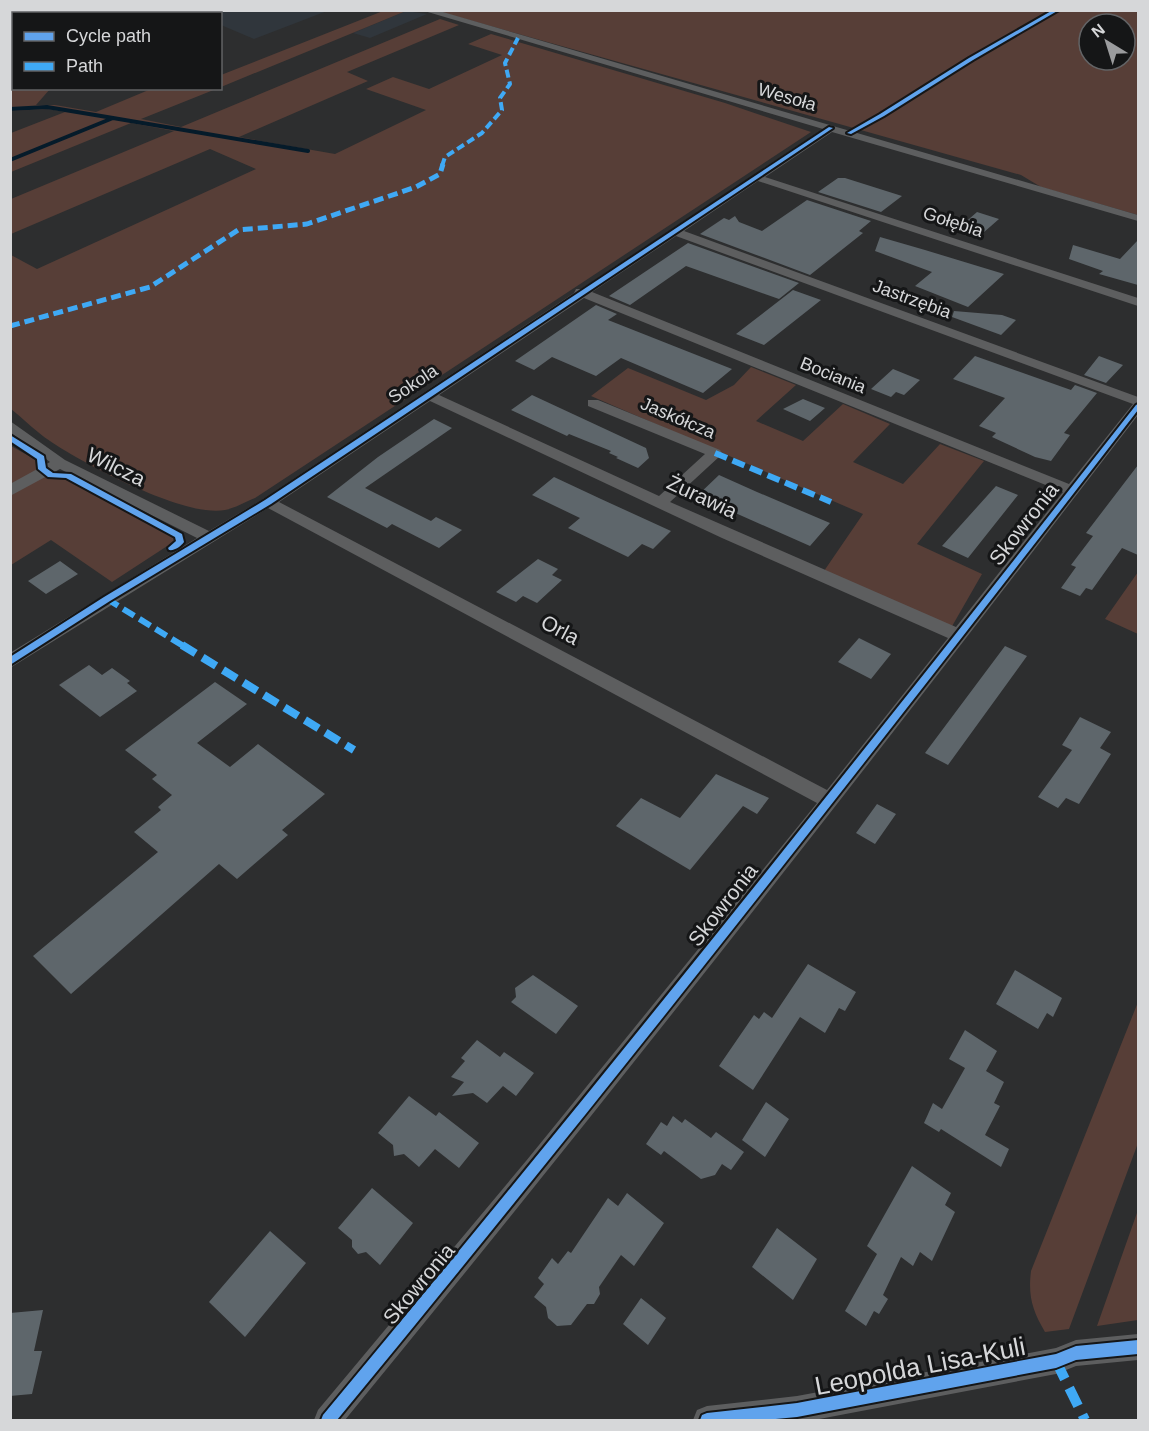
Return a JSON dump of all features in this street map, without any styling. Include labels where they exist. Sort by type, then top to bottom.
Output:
[{"type":"street","name":"Wesoła","points":[[425,10],[1138,218]]},
{"type":"street","name":"Sokola","points":[[10,662],[208,537],[268,502],[580,292],[831,128]]},
{"type":"street","name":"Gołębia","points":[[756,177],[1138,302]]},
{"type":"street","name":"Jastrzębia","points":[[673,231],[1138,401]]},
{"type":"street","name":"Bociania","points":[[580,292],[1073,491]]},
{"type":"street","name":"Żurawia","points":[[427,394],[660,503],[960,636]]},
{"type":"street","name":"Jaskółcza","points":[[593,403],[715,453],[660,503]]},
{"type":"street","name":"Skowronia","points":[[328,1420],[488,1228],[960,636],[1138,406]]},
{"type":"street","name":"Wilcza","points":[[10,425],[60,463],[208,537]]},
{"type":"street","points":[[10,491],[60,463]]},
{"type":"street","name":"Orla","points":[[268,502],[829,800]]},
{"type":"street","name":"Leopolda Lisa-Kuli","points":[[707,1420],[797,1410],[1032,1366],[1076,1353],[1138,1347]]},
{"type":"shaded area","points":[[221,10],[327,11],[254,39],[222,25],[222,12],[217,12]]},
{"type":"shaded area","points":[[383,11],[406,11],[222,87],[222,75]]},
{"type":"shaded area","points":[[406,11],[427,14],[370,38],[353,33]]},
{"type":"shaded area","points":[[437,11],[1138,11],[1138,215],[1041,187],[1021,175]]},
{"type":"shaded area","points":[[440,19],[459,25],[347,72],[368,81],[239,137],[335,154],[426,110],[366,89],[393,77],[429,89],[502,55],[468,44],[491,34],[725,103],[811,132],[255,498],[225,510],[207,510],[161,498],[86,463],[45,437],[11,409],[11,255],[37,269],[256,169],[210,149],[11,234],[11,199],[174,131],[131,123],[11,172],[11,133],[65,112],[48,109],[11,111],[11,50],[12,90],[49,90],[36,105],[55,105],[96,112],[149,90],[214,90],[141,119],[181,127]]},
{"type":"shaded area","points":[[751,367],[796,385],[756,421],[803,441],[843,404],[890,424],[853,462],[903,484],[940,444],[984,461],[917,544],[982,574],[951,628],[824,571],[863,514],[591,396],[628,368],[706,400],[734,385]]},
{"type":"shaded area","points":[[11,446],[178,539],[112,582],[51,540],[11,565]]},
{"type":"shaded area","points":[[1138,572],[1138,634],[1105,619]]},
{"type":"shaded area","points":[[1138,1002],[1138,1143],[1069,1329],[1045,1332],[1032,1303],[1031,1271]]},
{"type":"shaded area","points":[[1138,1210],[1138,1320],[1097,1326]]},
{"type":"building","points":[[838,178],[845,178],[902,196],[881,212],[818,192]]},
{"type":"building","points":[[807,200],[871,221],[859,231],[863,233],[810,275],[700,234],[724,218],[729,220],[735,216],[739,222],[762,231]]},
{"type":"building","points":[[977,212],[999,219],[983,233],[961,226]]},
{"type":"building","points":[[880,237],[1004,274],[968,307],[915,286],[932,272],[875,251]]},
{"type":"building","points":[[1138,240],[1138,285],[1099,274],[1103,271],[1069,259],[1073,245],[1120,259]]},
{"type":"building","points":[[688,243],[799,283],[779,299],[686,266],[630,305],[609,296]]},
{"type":"building","points":[[793,290],[821,300],[764,345],[736,334]]},
{"type":"building","points":[[596,305],[617,314],[608,320],[732,369],[703,393],[621,358],[596,376],[552,357],[534,370],[515,361]]},
{"type":"building","points":[[954,311],[1002,315],[1016,320],[1001,335],[952,317]]},
{"type":"building","points":[[975,356],[1071,390],[1075,385],[1097,393],[1064,433],[1070,435],[1051,461],[1035,457],[992,437],[996,433],[979,426],[1005,398],[953,379]]},
{"type":"building","points":[[1099,356],[1123,365],[1106,383],[1084,375]]},
{"type":"building","points":[[893,369],[920,380],[904,395],[896,392],[891,397],[871,389]]},
{"type":"building","points":[[532,395],[646,448],[649,458],[638,468],[616,458],[618,457],[609,453],[611,451],[569,434],[567,436],[511,410]]},
{"type":"building","points":[[803,399],[825,408],[810,421],[783,409]]},
{"type":"building","points":[[434,419],[452,428],[365,488],[431,521],[436,517],[462,530],[439,548],[392,524],[387,528],[327,497],[378,457]]},
{"type":"building","points":[[1138,465],[1138,555],[1122,548],[1092,590],[1086,588],[1080,596],[1061,588],[1076,567],[1071,565],[1093,536],[1086,533]]},
{"type":"building","points":[[719,475],[830,523],[810,546],[697,496]]},
{"type":"building","points":[[554,477],[671,531],[653,549],[642,544],[628,557],[568,528],[580,518],[532,495]]},
{"type":"building","points":[[996,486],[1018,495],[968,558],[942,546]]},
{"type":"building","points":[[538,559],[558,569],[552,575],[562,580],[537,603],[523,596],[516,602],[496,592]]},
{"type":"building","points":[[60,561],[78,574],[46,594],[28,581]]},
{"type":"building","points":[[859,638],[891,654],[871,679],[838,662]]},
{"type":"building","points":[[1005,646],[1027,656],[948,765],[925,753]]},
{"type":"building","points":[[89,665],[102,675],[112,668],[130,681],[127,683],[137,691],[100,717],[59,685]]},
{"type":"building","points":[[215,682],[247,704],[197,743],[230,767],[258,744],[325,794],[282,830],[288,835],[237,879],[219,864],[71,994],[33,956],[158,852],[134,832],[161,810],[158,807],[172,795],[152,779],[157,775],[125,750]]},
{"type":"building","points":[[1080,717],[1111,732],[1100,748],[1111,754],[1079,804],[1066,798],[1058,808],[1038,797],[1072,750],[1062,745]]},
{"type":"building","points":[[716,774],[769,798],[757,814],[743,806],[690,870],[616,826],[641,798],[680,818]]},
{"type":"building","points":[[877,804],[896,814],[875,844],[856,833]]},
{"type":"building","points":[[808,964],[856,992],[845,1011],[839,1008],[825,1033],[800,1017],[753,1090],[719,1066],[754,1015],[759,1019],[764,1012],[772,1018]]},
{"type":"building","points":[[1015,970],[1062,998],[1053,1017],[1047,1013],[1038,1029],[996,1004]]},
{"type":"building","points":[[533,975],[578,1006],[556,1034],[511,1002],[516,997],[515,988]]},
{"type":"building","points":[[965,1030],[997,1051],[986,1071],[1004,1082],[994,1103],[1000,1106],[985,1135],[1009,1149],[1001,1167],[941,1129],[939,1132],[924,1123],[933,1103],[942,1109],[965,1068],[949,1059]]},
{"type":"building","points":[[477,1040],[500,1057],[504,1052],[534,1073],[516,1096],[503,1086],[487,1103],[473,1093],[452,1096],[464,1082],[451,1077],[465,1061],[461,1058]]},
{"type":"building","points":[[409,1096],[436,1116],[439,1112],[479,1143],[459,1168],[435,1149],[419,1167],[404,1154],[394,1156],[393,1145],[378,1133]]},
{"type":"building","points":[[766,1102],[789,1119],[765,1157],[742,1140]]},
{"type":"building","points":[[673,1116],[682,1123],[685,1119],[711,1138],[716,1132],[744,1152],[731,1170],[722,1164],[715,1175],[701,1179],[664,1151],[661,1155],[646,1144],[661,1122],[667,1126]]},
{"type":"building","points":[[912,1166],[951,1193],[945,1205],[955,1212],[932,1261],[920,1252],[913,1266],[901,1257],[883,1295],[888,1299],[879,1314],[874,1311],[866,1326],[845,1311],[877,1254],[867,1246]]},
{"type":"building","points":[[372,1188],[413,1223],[380,1265],[366,1252],[358,1254],[352,1247],[352,1240],[338,1228]]},
{"type":"building","points":[[627,1193],[664,1223],[634,1266],[621,1255],[599,1287],[600,1294],[594,1304],[587,1304],[571,1325],[557,1326],[548,1318],[546,1307],[534,1297],[544,1284],[538,1278],[552,1258],[558,1264],[568,1251],[571,1253],[608,1198],[618,1206]]},
{"type":"building","points":[[777,1228],[817,1259],[793,1300],[752,1267]]},
{"type":"building","points":[[270,1231],[306,1263],[245,1337],[209,1302]]},
{"type":"building","points":[[641,1298],[666,1318],[648,1345],[623,1324]]},
{"type":"building","points":[[43,1310],[34,1351],[42,1351],[32,1394],[10,1396],[10,1313]]},
{"type":"waterway","points":[[10,109],[47,107],[113,118]]},
{"type":"waterway","points":[[10,160],[113,118]]},
{"type":"waterway","points":[[113,118],[308,151]]},
{"type":"marked path","points":[[10,326],[150,287],[211,245],[238,230],[283,224],[307,224],[416,187],[440,174],[445,157],[482,133],[502,110],[500,98],[510,84],[505,63],[518,38]]},
{"type":"marked path","points":[[715,453],[831,502]]},
{"type":"marked path","points":[[107,599],[354,750]]},
{"type":"marked path","points":[[1056,1361],[1085,1420]]},
{"type":"cycle path","points":[[849,133],[1057,10]]},
{"type":"cycle path","points":[[10,662],[107,599],[268,502],[831,128]]},
{"type":"cycle path","points":[[328,1420],[738,917],[1138,406]]},
{"type":"cycle path","points":[[10,437],[41,458],[42,469],[51,475],[68,476],[179,536],[180,542],[172,548]]},
{"type":"cycle path","points":[[707,1420],[797,1410],[1056,1361],[1076,1353],[1138,1347]]}]
